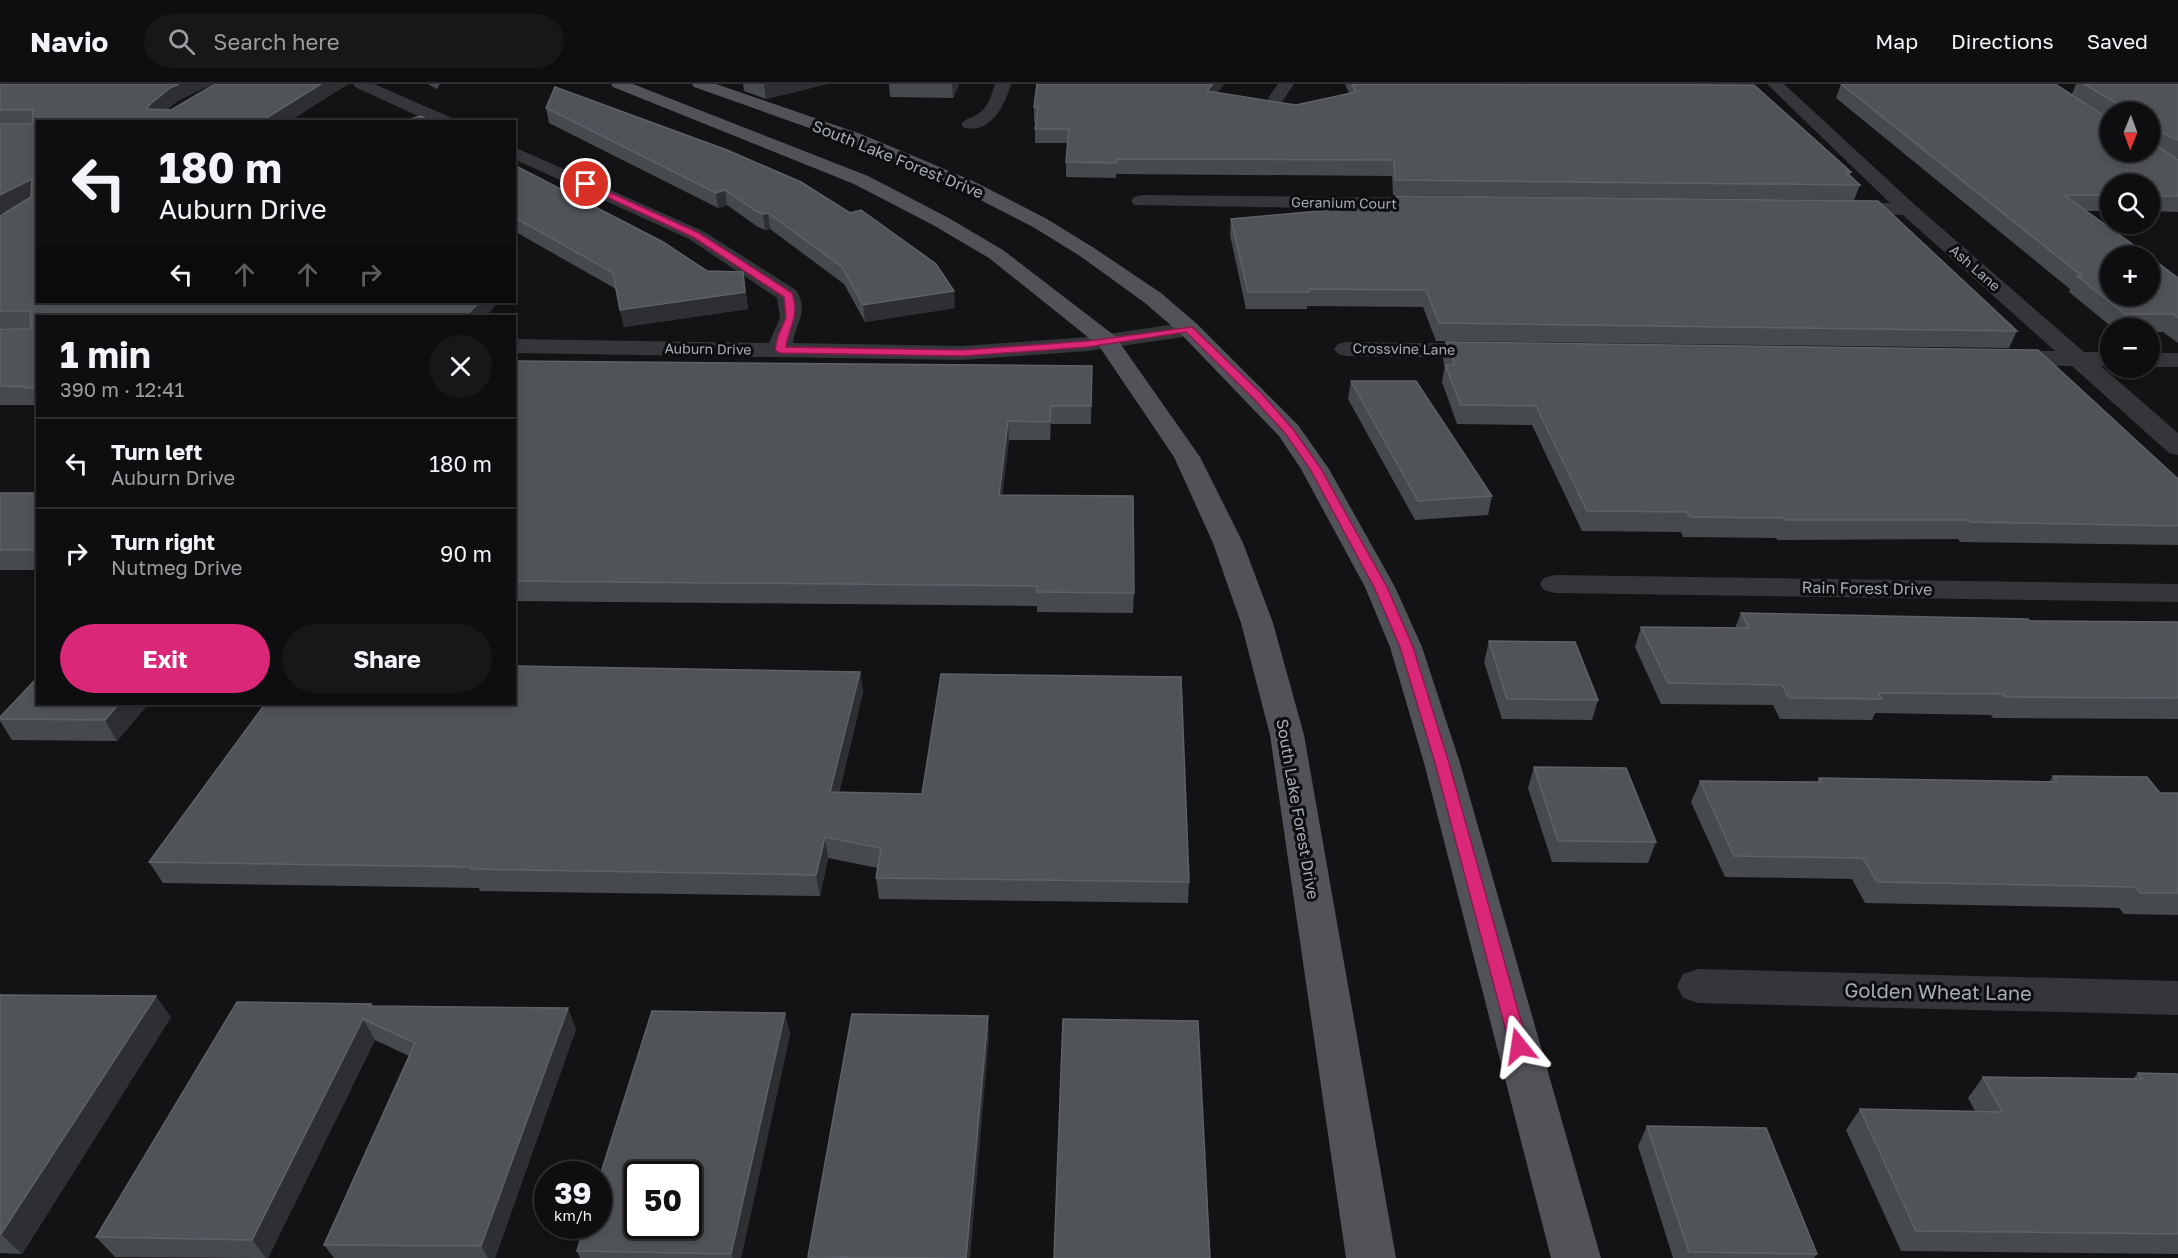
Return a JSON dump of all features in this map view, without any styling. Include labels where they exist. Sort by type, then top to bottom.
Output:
[{"type":"main road","name":"South Lake Forest Drive","points":[[619,84],[817,162],[898,198],[996,254],[1107,341],[1187,457],[1228,543],[1257,623],[1287,735],[1371,1258]]},
{"type":"main road","name":"South Lake Forest Drive","points":[[700,84],[855,138],[966,184],[1040,223],[1087,252],[1153,298],[1189,329],[1289,431],[1315,469],[1380,587],[1406,647],[1442,763],[1576,1258]]},
{"type":"street","points":[[361,84],[442,120]]},
{"type":"street","points":[[970,124],[992,112],[1003,84]]},
{"type":"street","points":[[1276,98],[1286,84]]},
{"type":"street","name":"Ash Lane","points":[[1775,84],[1908,209],[2178,447]]},
{"type":"street","points":[[517,155],[696,235],[788,295],[791,318],[782,336],[780,350]]},
{"type":"street","name":"Geranium Court","points":[[1141,201],[1466,204]]},
{"type":"street","points":[[1824,208],[1908,209]]},
{"type":"street","name":"Auburn Drive","points":[[516,346],[963,353],[1148,337],[1189,329]]},
{"type":"street","name":"Crossvine Lane","points":[[1346,349],[1511,351]]},
{"type":"street","points":[[1984,357],[2100,359]]},
{"type":"street","points":[[2160,360],[2178,360]]},
{"type":"street","name":"Rain Forest Drive","points":[[1555,584],[2178,593]]},
{"type":"street","name":"Golden Wheat Lane","points":[[1698,986],[2178,998]]},
{"type":"building","points":[[0,84],[179,84],[170,88],[148,106],[148,109],[171,110],[215,84],[321,84],[263,120],[36,120],[36,303],[478,303],[467,315],[36,315],[36,388],[0,386],[0,329],[29,329],[31,327],[30,311],[0,311],[0,216],[31,197],[32,179],[0,195],[0,124],[31,124],[33,110],[0,110]]},
{"type":"building","points":[[1037,84],[1213,84],[1207,91],[1296,105],[1356,92],[1352,84],[1754,85],[1851,172],[1846,172],[1860,185],[1395,180],[1394,160],[1117,159],[1117,163],[1066,162],[1069,129],[1035,129],[1038,107],[1034,107]]},
{"type":"building","points":[[1841,84],[2055,84],[2100,113],[2100,162],[2160,162],[2160,148],[2178,160],[2178,196],[2160,196],[2160,174],[2100,174],[2100,195],[2064,195],[2100,221],[2100,234],[2118,234],[2135,246],[2100,246],[2100,294],[2077,276],[2082,276]]},
{"type":"building","points":[[2084,84],[2178,84],[2178,140],[2160,132],[2160,102],[2115,102]]},
{"type":"building","points":[[555,87],[727,150],[801,182],[850,213],[861,210],[936,264],[954,291],[863,305],[842,267],[768,213],[763,214],[756,211],[725,190],[716,193],[546,108]]},
{"type":"building","points":[[421,116],[428,120],[406,120]]},
{"type":"building","points":[[516,166],[663,242],[707,271],[743,272],[745,292],[620,310],[613,273],[516,218]]},
{"type":"building","points":[[1396,196],[1878,201],[2017,331],[1439,323],[1426,290],[1308,289],[1309,292],[1248,292],[1231,219],[1396,204]]},
{"type":"building","points":[[2160,264],[2178,278],[2178,318],[2173,314],[2125,314],[2115,306],[2160,306]]},
{"type":"building","points":[[1446,342],[2038,350],[2178,479],[2178,526],[1970,522],[1968,520],[1785,520],[1784,518],[1690,517],[1687,512],[1587,511],[1536,406],[1461,405],[1445,365],[1455,365]]},
{"type":"building","points":[[516,361],[1092,366],[1091,406],[1051,406],[1050,422],[1008,421],[999,495],[1133,496],[1134,593],[1037,592],[1037,586],[516,581]]},
{"type":"building","points":[[1351,381],[1416,381],[1492,496],[1418,501]]},
{"type":"building","points":[[0,493],[36,493],[36,550],[0,550]]},
{"type":"building","points":[[1741,613],[2028,619],[2030,621],[2178,622],[2178,698],[2005,697],[2003,694],[1878,693],[1882,699],[1789,698],[1782,685],[1668,683],[1641,627],[1749,628]]},
{"type":"building","points":[[1489,641],[1575,642],[1598,700],[1507,699]]},
{"type":"building","points":[[516,666],[860,672],[830,792],[922,794],[941,674],[1181,677],[1189,882],[876,878],[881,848],[825,837],[816,875],[149,862],[264,705],[516,705]]},
{"type":"building","points":[[36,679],[36,705],[118,705],[105,720],[0,719]]},
{"type":"building","points":[[1534,767],[1626,768],[1656,842],[1558,841]]},
{"type":"building","points":[[2053,776],[2147,777],[2160,793],[2178,793],[2178,893],[2140,893],[2135,887],[1877,882],[1863,858],[1734,856],[1700,781],[1821,782],[1819,778],[2057,782]]},
{"type":"building","points":[[0,995],[156,996],[1,1234],[0,1234]]},
{"type":"building","points":[[237,1002],[568,1008],[481,1246],[324,1245],[415,1043],[363,1019],[252,1240],[96,1237]]},
{"type":"building","points":[[652,1011],[785,1013],[731,1254],[577,1251],[581,1239],[612,1239],[612,1161],[605,1161]]},
{"type":"building","points":[[852,1014],[988,1016],[966,1258],[808,1257]]},
{"type":"building","points":[[1063,1019],[1198,1021],[1210,1258],[1054,1258]]},
{"type":"building","points":[[2138,1073],[2178,1074],[2178,1234],[1916,1231],[1860,1109],[2002,1112],[1983,1077],[2142,1079]]},
{"type":"building","points":[[1647,1126],[1766,1128],[1817,1254],[1689,1252]]},
{"type":"route","points":[[586,184],[696,235],[788,295],[791,318],[782,336],[780,350],[963,353],[1088,344],[1148,337],[1189,329],[1289,431],[1315,469],[1380,587],[1406,647],[1442,763],[1519,1046]]}]
